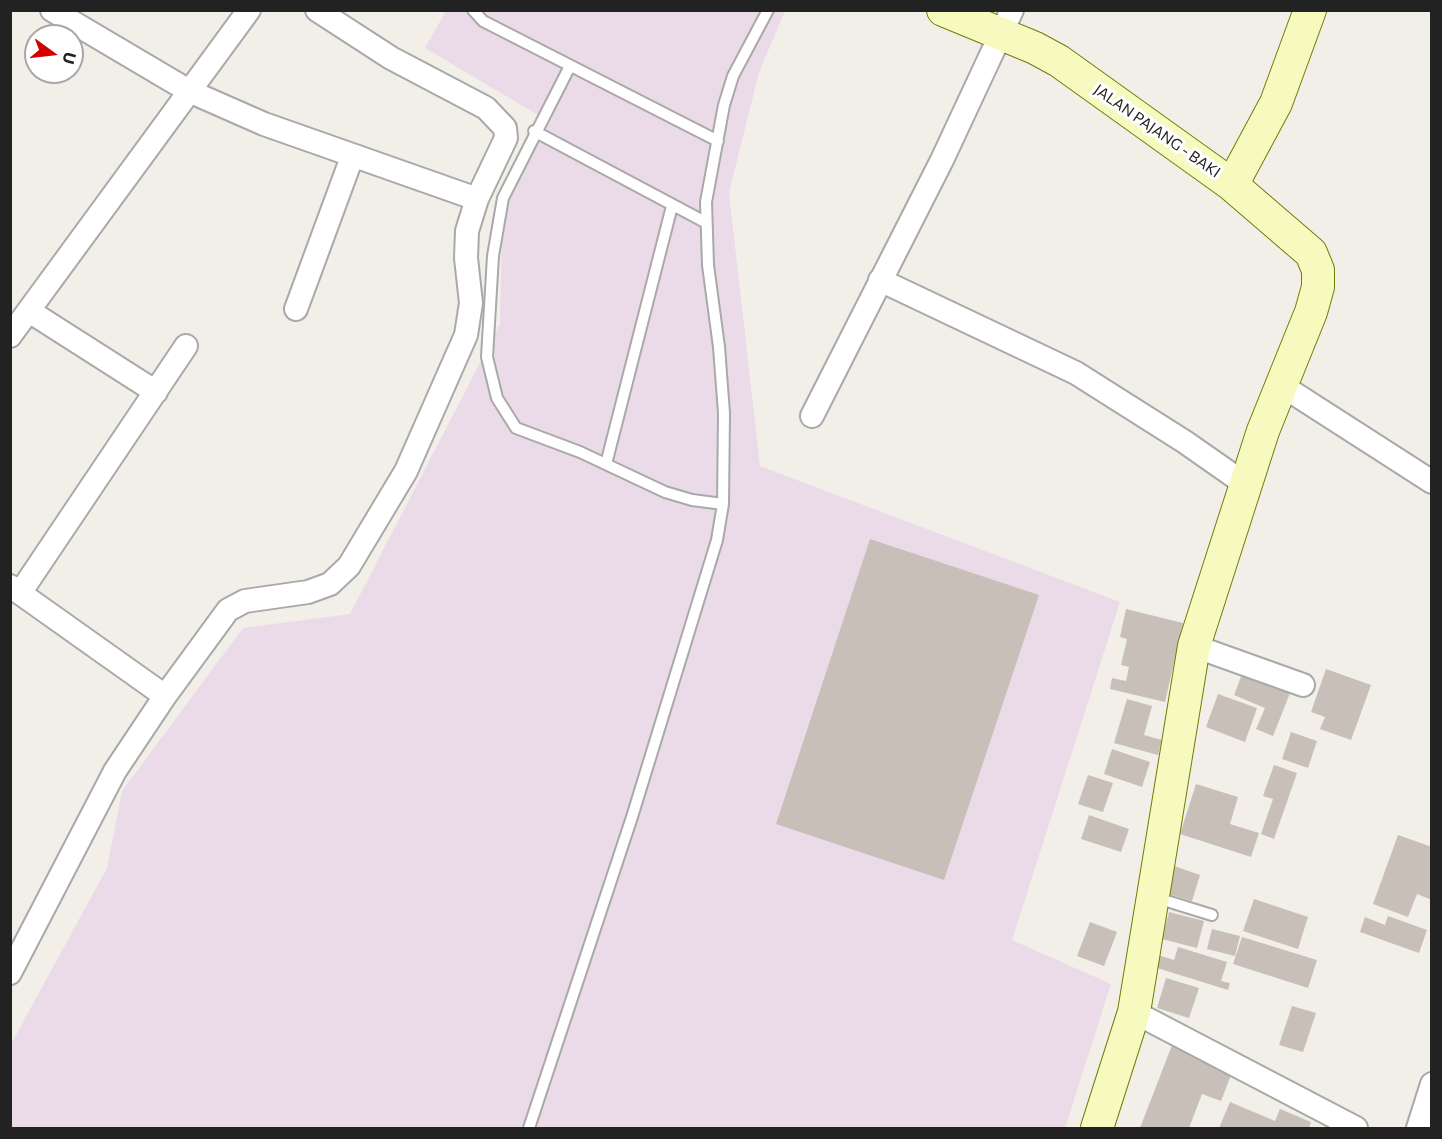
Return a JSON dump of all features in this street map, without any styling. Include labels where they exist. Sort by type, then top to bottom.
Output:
[{"type":"street","points":[[52,10],[189,91],[264,124],[352,157],[477,199]]},
{"type":"street","points":[[10,336],[249,10]]},
{"type":"street","points":[[13,962],[115,771],[165,696],[228,610],[245,601],[308,592],[330,584],[349,566],[406,471],[466,334],[471,303],[466,258],[467,231],[477,199],[506,138],[505,128],[486,108],[391,58],[316,10]]},
{"type":"street","name":"JALAN PAJANG - BAKI","points":[[943,10],[1007,22],[1232,185],[1276,103],[1310,10]]},
{"type":"street","points":[[812,416],[1007,22]]},
{"type":"street","points":[[296,309],[352,157]]},
{"type":"street","points":[[1097,1128],[1134,1012],[1194,646],[1245,484],[1281,385],[1311,312],[1318,287],[1318,270],[1311,253],[1297,238],[1232,185]]},
{"type":"street","points":[[880,280],[1076,373],[1185,442],[1245,484]]},
{"type":"street","points":[[29,311],[156,392]]},
{"type":"street","points":[[165,696],[15,590],[156,392],[186,346]]},
{"type":"street","points":[[1281,385],[1431,482]]},
{"type":"street","points":[[1194,646],[1303,685]]},
{"type":"street","points":[[1134,1012],[1356,1128]]},
{"type":"street","points":[[1418,1128],[1431,1084]]},
{"type":"lane","points":[[473,10],[483,21],[718,141]]},
{"type":"lane","points":[[530,1128],[679,668],[717,540],[723,504],[723,402],[705,222],[706,202],[724,105],[733,76],[768,10]]},
{"type":"lane","points":[[570,66],[534,131],[503,198],[493,256],[487,357],[497,398],[516,428],[665,492],[692,500],[723,504]]},
{"type":"lane","points":[[534,131],[705,222]]},
{"type":"lane","points":[[606,465],[672,206]]},
{"type":"lane","points":[[1153,897],[1212,915]]},
{"type":"shaded area","points":[[446,11],[785,11],[759,72],[729,193],[760,466],[1120,602],[1012,940],[1111,984],[1065,1128],[11,1128],[11,1044],[107,868],[122,791],[243,628],[350,614],[500,324],[502,220],[543,118],[425,48]]},
{"type":"building","points":[[870,539],[1039,595],[944,880],[776,824]]},
{"type":"building","points":[[1126,609],[1183,623],[1165,702],[1110,689],[1112,678],[1126,681],[1129,667],[1121,665],[1127,639],[1120,637]]},
{"type":"building","points":[[1244,669],[1292,688],[1273,736],[1256,729],[1265,708],[1234,695]]},
{"type":"building","points":[[1326,669],[1371,685],[1351,740],[1320,729],[1325,717],[1311,712]]},
{"type":"building","points":[[1218,694],[1257,708],[1245,742],[1206,727]]},
{"type":"building","points":[[1127,699],[1152,706],[1144,735],[1162,740],[1158,755],[1114,743]]},
{"type":"building","points":[[1291,732],[1317,741],[1308,768],[1282,759]]},
{"type":"building","points":[[1112,749],[1150,762],[1142,787],[1104,774]]},
{"type":"building","points":[[1274,765],[1297,773],[1274,839],[1261,834],[1273,799],[1263,796]]},
{"type":"building","points":[[1088,775],[1113,783],[1103,812],[1078,804]]},
{"type":"building","points":[[1196,784],[1238,797],[1230,824],[1259,833],[1251,857],[1180,834]]},
{"type":"building","points":[[1089,815],[1129,829],[1121,852],[1081,839]]},
{"type":"building","points":[[1398,835],[1432,847],[1432,900],[1417,894],[1408,917],[1373,904]]},
{"type":"building","points":[[1174,866],[1200,875],[1192,901],[1165,893]]},
{"type":"building","points":[[1254,899],[1308,917],[1298,949],[1243,931]]},
{"type":"building","points":[[1169,912],[1204,921],[1197,948],[1162,939]]},
{"type":"building","points":[[1388,916],[1427,930],[1419,953],[1360,932],[1365,917],[1385,925]]},
{"type":"building","points":[[1090,922],[1117,932],[1104,966],[1077,956]]},
{"type":"building","points":[[1212,929],[1240,936],[1235,956],[1207,949]]},
{"type":"building","points":[[1242,937],[1317,960],[1308,988],[1233,964]]},
{"type":"building","points":[[1178,947],[1227,962],[1221,981],[1230,983],[1228,990],[1154,967],[1158,955],[1174,960]]},
{"type":"building","points":[[1166,978],[1199,988],[1189,1018],[1157,1008]]},
{"type":"building","points":[[1292,1006],[1316,1013],[1303,1052],[1279,1045]]},
{"type":"building","points":[[1174,1040],[1233,1070],[1221,1101],[1202,1094],[1189,1128],[1140,1128]]},
{"type":"building","points":[[1230,1102],[1275,1121],[1280,1109],[1311,1122],[1309,1128],[1219,1128]]}]
